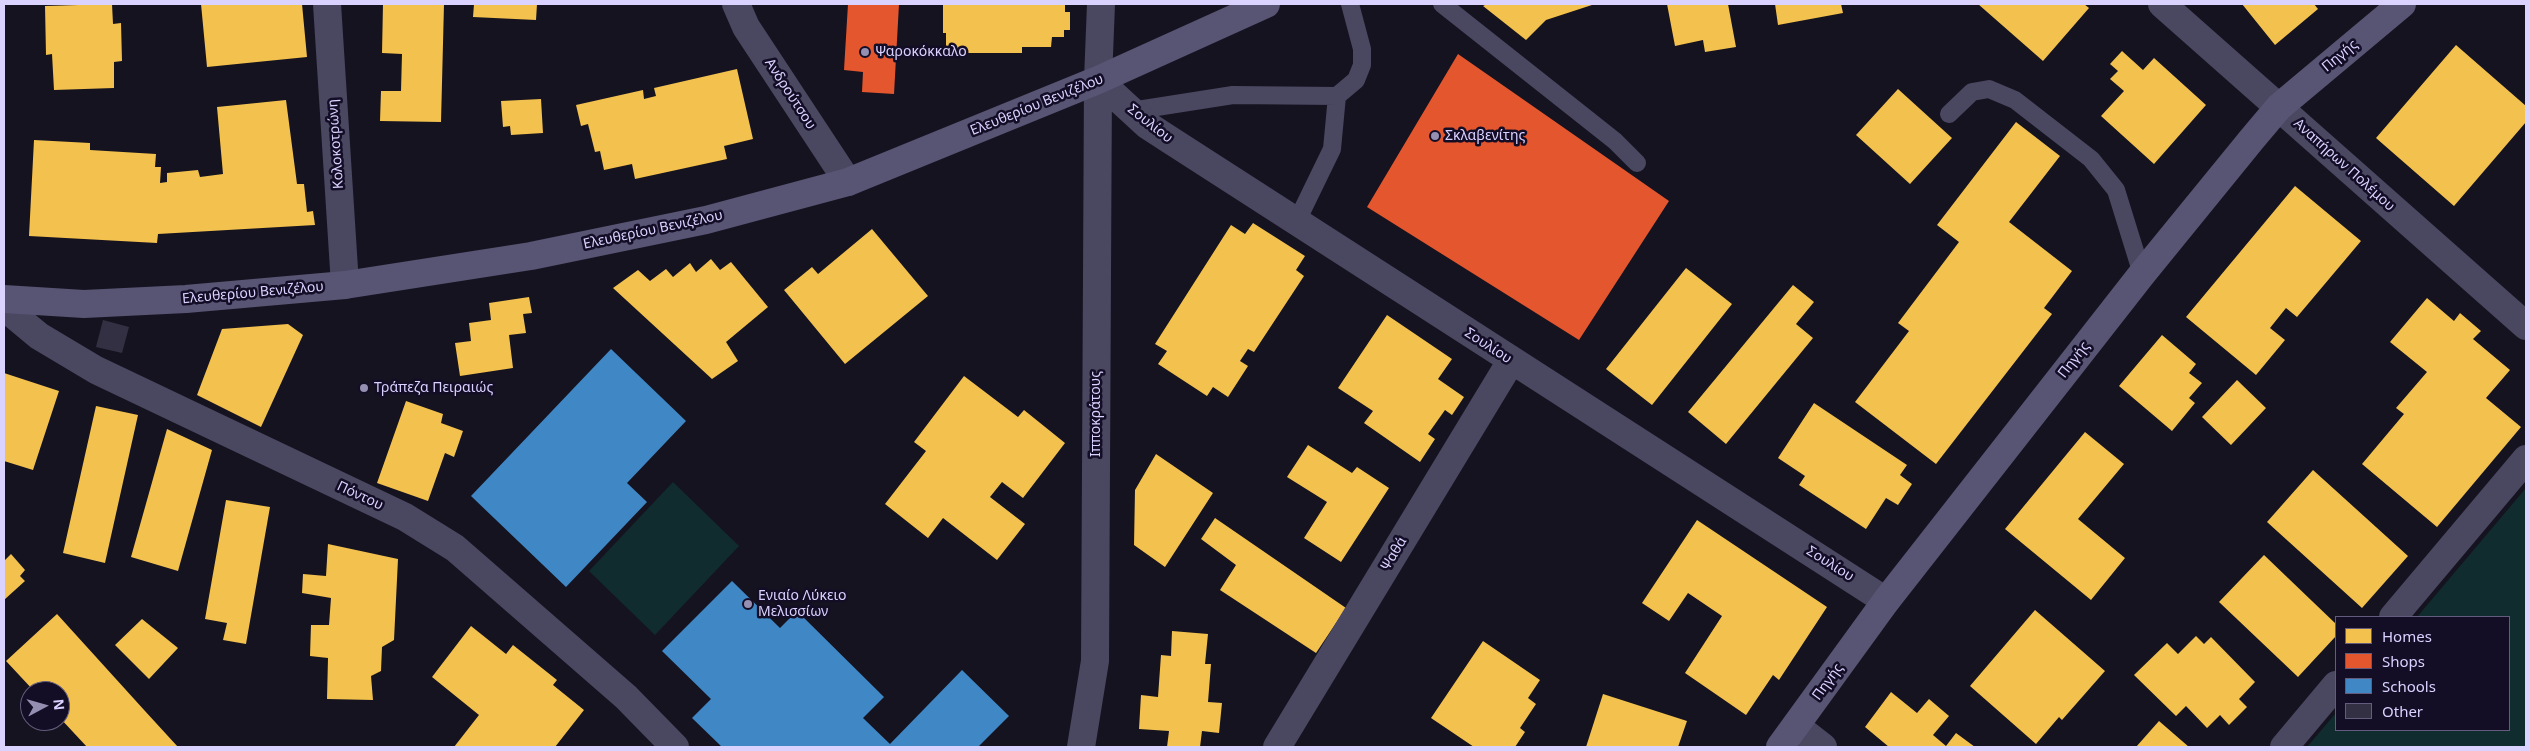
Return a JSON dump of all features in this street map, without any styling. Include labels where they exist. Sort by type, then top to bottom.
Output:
[{"type":"main road","name":"Ελευθερίου Βενιζέλου","points":[[4,299],[84,304],[186,299],[345,285],[560,250],[706,220],[848,182],[1098,80],[1266,4]]},
{"type":"main road","name":"Πηγής","points":[[1780,747],[1886,601],[2142,274],[2279,108],[2402,4]]},
{"type":"street","name":"Κολοκοτρώνη","points":[[327,4],[345,285]]},
{"type":"street","name":"Ανδρούτσου","points":[[736,4],[746,27],[848,182]]},
{"type":"street","name":"Ιπποκράτους","points":[[1081,747],[1095,660],[1098,80],[1101,4]]},
{"type":"street","name":"Αναπήρων Πολέμου","points":[[2162,4],[2526,326]]},
{"type":"street","name":"Σουλίου","points":[[1098,80],[1132,111],[1167,138],[1886,601]]},
{"type":"street","name":"Πόντου","points":[[4,307],[39,336],[96,370],[404,517],[455,548],[626,697],[674,747]]},
{"type":"street","name":"Ψαθά","points":[[1277,747],[1511,361]]},
{"type":"street","points":[[2394,616],[2526,459]]},
{"type":"street","points":[[2284,747],[2335,686]]},
{"type":"street","points":[[1796,726],[1823,747]]},
{"type":"lane","points":[[1132,111],[1233,95],[1337,96],[1356,80],[1362,65],[1362,48],[1350,4]]},
{"type":"lane","points":[[1442,4],[1615,141],[1637,163]]},
{"type":"lane","points":[[1949,114],[1972,92],[1989,89],[2015,100],[2091,159],[2116,190],[2142,274]]},
{"type":"lane","points":[[1297,220],[1332,148],[1337,96]]},
{"type":"green space","points":[[673,482],[739,546],[655,635],[589,571]]},
{"type":"green space","points":[[2526,488],[2526,747],[2307,747],[2335,714],[2335,731],[2510,731],[2510,616],[2418,616]]},
{"type":"building: Homes","points":[[112,4],[113,24],[121,23],[122,61],[114,62],[114,88],[54,90],[52,54],[46,55],[45,6]]},
{"type":"building: Homes","points":[[201,4],[302,4],[307,57],[207,67]]},
{"type":"building: Homes","points":[[383,4],[444,4],[441,122],[380,121],[381,91],[401,91],[402,54],[382,53]]},
{"type":"building: Homes","points":[[474,4],[537,4],[536,20],[473,17]]},
{"type":"building: Homes","points":[[943,4],[1065,4],[1065,12],[1070,12],[1070,30],[1064,30],[1064,37],[1052,37],[1051,47],[1022,47],[1022,53],[946,53],[946,33],[943,33]]},
{"type":"building: Homes","points":[[1487,4],[1595,4],[1546,20],[1526,40],[1483,6]]},
{"type":"building: Homes","points":[[1667,4],[1728,4],[1736,47],[1705,52],[1703,40],[1675,46]]},
{"type":"building: Homes","points":[[1775,4],[1841,4],[1843,13],[1778,25]]},
{"type":"building: Homes","points":[[1978,4],[2084,4],[2089,8],[2043,61]]},
{"type":"building: Homes","points":[[2242,4],[2314,4],[2318,9],[2275,45]]},
{"type":"building: Homes","points":[[2456,45],[2526,106],[2526,122],[2454,206],[2376,138]]},
{"type":"building: Homes","points":[[2122,51],[2143,70],[2154,58],[2206,105],[2154,164],[2101,116],[2124,91],[2110,79],[2118,71],[2110,64]]},
{"type":"building: Homes","points":[[737,69],[753,139],[724,146],[727,159],[635,179],[632,164],[604,170],[600,151],[595,152],[588,124],[581,126],[576,105],[643,90],[644,99],[656,96],[654,88]]},
{"type":"building: Homes","points":[[1898,89],[1952,138],[1910,184],[1856,135]]},
{"type":"building: Homes","points":[[541,99],[543,133],[511,135],[510,126],[503,127],[501,101]]},
{"type":"building: Homes","points":[[286,100],[297,184],[304,184],[307,212],[313,211],[315,225],[158,234],[157,243],[29,236],[34,140],[90,143],[90,150],[156,154],[155,167],[161,167],[160,183],[167,182],[167,173],[198,170],[200,177],[223,174],[217,107]]},
{"type":"building: Homes","points":[[2016,122],[2060,156],[2009,222],[2072,271],[2044,308],[2052,314],[1936,464],[1855,402],[1909,331],[1898,323],[1959,242],[1937,225]]},
{"type":"building: Homes","points":[[2295,186],[2361,241],[2297,317],[2286,308],[2270,328],[2285,340],[2256,375],[2186,317]]},
{"type":"building: Homes","points":[[1253,223],[1305,256],[1296,270],[1304,276],[1254,352],[1248,349],[1240,361],[1248,366],[1228,397],[1213,387],[1207,396],[1158,364],[1167,351],[1155,344],[1231,225],[1245,234]]},
{"type":"building: Homes","points":[[872,229],[928,296],[845,364],[784,290],[812,267],[818,274]]},
{"type":"building: Homes","points":[[711,259],[720,270],[731,262],[768,307],[726,342],[738,361],[712,379],[613,288],[638,270],[650,281],[666,269],[673,277],[690,263],[696,272]]},
{"type":"building: Homes","points":[[1686,268],[1732,304],[1652,405],[1606,369]]},
{"type":"building: Homes","points":[[1793,285],[1814,302],[1796,324],[1813,338],[1726,444],[1688,412]]},
{"type":"building: Homes","points":[[529,297],[532,313],[523,314],[526,333],[509,335],[513,368],[460,376],[455,343],[471,341],[469,323],[491,320],[489,303]]},
{"type":"building: Homes","points":[[2427,298],[2454,321],[2460,313],[2481,331],[2473,339],[2510,370],[2486,398],[2521,427],[2437,527],[2362,464],[2404,414],[2396,408],[2427,372],[2390,342]]},
{"type":"building: Homes","points":[[1387,315],[1452,359],[1438,379],[1464,397],[1452,415],[1445,410],[1428,434],[1435,439],[1420,462],[1364,423],[1373,411],[1338,388]]},
{"type":"building: Homes","points":[[288,324],[303,335],[261,427],[197,395],[222,329]]},
{"type":"building: Homes","points":[[2162,335],[2196,364],[2189,373],[2202,383],[2189,398],[2195,403],[2172,431],[2119,386]]},
{"type":"building: Homes","points":[[4,373],[59,391],[33,470],[4,461]]},
{"type":"building: Homes","points":[[964,376],[1018,417],[1024,410],[1065,443],[1023,498],[1002,482],[990,497],[1025,524],[997,560],[943,518],[928,538],[885,504],[926,451],[914,442]]},
{"type":"building: Homes","points":[[2237,380],[2266,408],[2231,445],[2202,417]]},
{"type":"building: Homes","points":[[406,401],[443,414],[441,423],[463,431],[454,457],[445,453],[428,501],[377,483]]},
{"type":"building: Homes","points":[[1814,403],[1907,465],[1900,475],[1912,484],[1898,505],[1886,498],[1866,529],[1799,485],[1805,476],[1778,458]]},
{"type":"building: Homes","points":[[96,406],[138,415],[105,563],[63,553]]},
{"type":"building: Homes","points":[[167,429],[212,450],[178,571],[131,557]]},
{"type":"building: Homes","points":[[2085,432],[2124,464],[2078,519],[2125,558],[2091,600],[2005,529]]},
{"type":"building: Homes","points":[[1308,445],[1352,473],[1357,467],[1389,488],[1341,562],[1304,538],[1327,502],[1287,477]]},
{"type":"building: Homes","points":[[1156,454],[1213,493],[1165,567],[1134,545],[1135,490]]},
{"type":"building: Homes","points":[[2313,470],[2408,556],[2362,608],[2267,522]]},
{"type":"building: Homes","points":[[226,500],[270,507],[246,644],[223,640],[227,623],[205,619]]},
{"type":"building: Homes","points":[[1215,518],[1346,608],[1316,653],[1220,590],[1236,565],[1201,539]]},
{"type":"building: Homes","points":[[1697,520],[1827,607],[1779,680],[1773,675],[1746,715],[1685,673],[1722,616],[1688,593],[1669,621],[1642,603]]},
{"type":"building: Homes","points":[[328,544],[398,559],[394,640],[382,647],[381,671],[371,676],[373,700],[327,699],[328,658],[310,656],[311,625],[329,625],[331,598],[302,593],[303,574],[326,576]]},
{"type":"building: Homes","points":[[11,554],[25,570],[20,576],[25,581],[4,600],[4,561]]},
{"type":"building: Homes","points":[[2264,555],[2335,623],[2335,637],[2298,677],[2219,602]]},
{"type":"building: Homes","points":[[2035,610],[2105,671],[2062,720],[2059,717],[2036,744],[1970,686]]},
{"type":"building: Homes","points":[[57,614],[178,747],[87,747],[70,729],[70,681],[25,681],[6,661]]},
{"type":"building: Homes","points":[[142,619],[178,648],[149,679],[115,645]]},
{"type":"building: Homes","points":[[471,626],[506,654],[513,645],[557,680],[553,685],[584,710],[555,747],[454,747],[479,715],[432,677]]},
{"type":"building: Homes","points":[[1172,631],[1208,634],[1205,664],[1211,664],[1208,702],[1222,703],[1219,733],[1202,731],[1200,747],[1167,747],[1169,731],[1139,729],[1141,695],[1158,697],[1161,655],[1171,656]]},
{"type":"building: Homes","points":[[2196,636],[2204,644],[2211,637],[2255,682],[2239,699],[2247,707],[2229,725],[2220,715],[2207,728],[2186,706],[2176,716],[2134,675],[2167,643],[2178,654]]},
{"type":"building: Homes","points":[[1483,641],[1540,680],[1528,698],[1536,704],[1520,728],[1525,732],[1515,747],[1474,747],[1431,718]]},
{"type":"building: Homes","points":[[1891,692],[1917,713],[1929,699],[1949,716],[1933,735],[1946,746],[1956,733],[1975,747],[1889,747],[1865,727]]},
{"type":"building: Homes","points":[[1603,694],[1687,721],[1678,747],[1586,747]]},
{"type":"building: Homes","points":[[2159,721],[2189,747],[2136,747]]},
{"type":"building: Shops","points":[[848,4],[899,4],[894,94],[862,92],[863,72],[844,70]]},
{"type":"building: Shops","points":[[1458,54],[1669,201],[1579,340],[1367,207]]},
{"type":"building: Schools","points":[[611,349],[686,421],[627,483],[647,502],[566,587],[471,496]]},
{"type":"building: Schools","points":[[732,581],[780,628],[797,611],[884,697],[863,718],[890,744],[962,670],[1009,716],[978,747],[722,747],[692,718],[711,699],[662,651]]},
{"type":"building: Other","points":[[103,320],[129,327],[122,353],[96,347]]},
{"type":"place","name":"Ψαροκόκκαλο","points":[[865,52]]},
{"type":"place","name":"Σκλαβενίτης","points":[[1435,136]]},
{"type":"place","name":"Τράπεζα Πειραιώς","points":[[364,388]]},
{"type":"place","name":"Ενιαίο Λύκειο Μελισσίων","points":[[748,604]]}]
